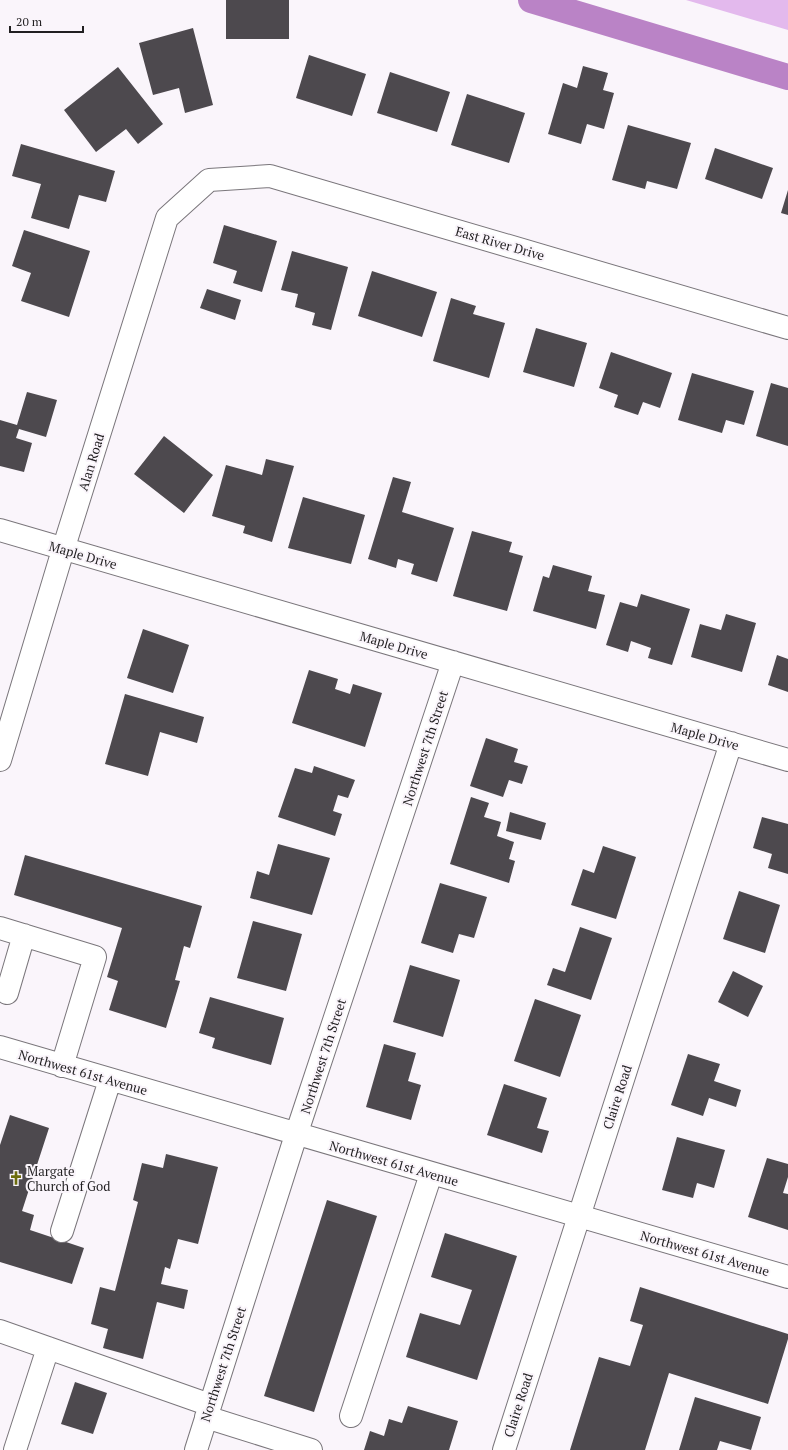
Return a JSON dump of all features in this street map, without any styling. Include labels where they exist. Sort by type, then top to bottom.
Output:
[{"type":"street","name":"East River Drive","points":[[209,180],[270,176],[788,328]]},
{"type":"street","name":"Alan Road","points":[[0,760],[63,550],[168,218],[209,180]]},
{"type":"street","name":"Maple Drive","points":[[0,530],[63,550],[788,760]]},
{"type":"street","name":"Northwest 7th Street","points":[[196,1450],[296,1135],[453,662]]},
{"type":"street","name":"Claire Road","points":[[504,1450],[731,743]]},
{"type":"street","points":[[0,928],[95,957],[62,1066]]},
{"type":"street","points":[[7,993],[24,935]]},
{"type":"street","name":"Northwest 61st Avenue","points":[[0,1047],[296,1135],[788,1277]]},
{"type":"street","points":[[62,1231],[110,1080]]},
{"type":"street","points":[[351,1416],[432,1174]]},
{"type":"street","points":[[0,1331],[48,1348],[311,1450]]},
{"type":"street","points":[[15,1450],[48,1348]]},
{"type":"shaded area","points":[[686,0],[788,0],[788,30]]},
{"type":"building","points":[[226,0],[289,0],[289,39],[226,39]]},
{"type":"building","points":[[193,28],[213,105],[185,113],[179,88],[153,95],[139,43]]},
{"type":"building","points":[[309,55],[366,74],[352,116],[296,98]]},
{"type":"building","points":[[583,66],[608,73],[603,90],[614,93],[604,129],[587,124],[581,144],[548,134],[563,83],[577,88]]},
{"type":"building","points":[[118,67],[163,124],[138,144],[126,129],[96,152],[64,110]]},
{"type":"building","points":[[390,72],[450,92],[437,132],[377,113]]},
{"type":"building","points":[[467,94],[525,113],[509,163],[451,145]]},
{"type":"building","points":[[628,125],[691,143],[677,189],[647,181],[645,189],[612,180]]},
{"type":"building","points":[[21,144],[115,171],[106,202],[79,195],[69,229],[31,218],[41,184],[12,176]]},
{"type":"building","points":[[715,148],[773,168],[762,199],[705,179]]},
{"type":"building","points":[[788,190],[788,215],[781,213]]},
{"type":"building","points":[[224,225],[277,241],[262,292],[233,283],[237,271],[213,263]]},
{"type":"building","points":[[24,230],[90,251],[69,317],[21,301],[31,273],[12,266]]},
{"type":"building","points":[[292,251],[348,267],[331,330],[312,325],[315,313],[295,307],[298,294],[281,290]]},
{"type":"building","points":[[372,271],[437,292],[422,337],[358,316]]},
{"type":"building","points":[[207,289],[241,300],[235,320],[200,308]]},
{"type":"building","points":[[451,298],[476,306],[473,314],[505,323],[489,378],[433,361]]},
{"type":"building","points":[[536,328],[587,343],[574,387],[523,372]]},
{"type":"building","points":[[611,352],[672,373],[660,408],[643,402],[638,415],[614,407],[618,395],[599,388]]},
{"type":"building","points":[[692,373],[754,391],[744,425],[726,420],[722,433],[678,420]]},
{"type":"building","points":[[771,383],[788,388],[788,446],[756,436]]},
{"type":"building","points":[[27,392],[57,400],[46,437],[19,429],[16,438],[32,443],[24,472],[0,466],[0,420],[17,425]]},
{"type":"building","points":[[164,436],[213,475],[184,513],[134,474]]},
{"type":"building","points":[[266,459],[294,466],[272,542],[243,533],[245,526],[212,516],[226,465],[262,475]]},
{"type":"building","points":[[393,477],[411,482],[402,512],[454,528],[437,582],[411,574],[414,564],[398,559],[396,568],[368,559]]},
{"type":"building","points":[[303,497],[365,515],[351,564],[288,548]]},
{"type":"building","points":[[472,531],[512,542],[509,552],[523,556],[507,611],[453,596]]},
{"type":"building","points":[[553,565],[592,576],[588,591],[605,595],[596,629],[533,611],[543,576],[549,578]]},
{"type":"building","points":[[641,594],[690,609],[672,665],[648,658],[651,648],[631,641],[628,652],[606,645],[620,602],[637,607]]},
{"type":"building","points":[[726,614],[756,623],[742,672],[691,657],[700,624],[721,630]]},
{"type":"building","points":[[143,629],[189,645],[173,693],[127,678]]},
{"type":"building","points":[[777,655],[788,659],[788,692],[768,685]]},
{"type":"building","points":[[309,670],[338,679],[335,689],[350,694],[353,684],[382,693],[365,747],[292,723]]},
{"type":"building","points":[[125,694],[204,717],[197,743],[160,732],[148,776],[105,764]]},
{"type":"building","points":[[486,738],[518,749],[514,762],[528,766],[522,784],[509,780],[503,797],[470,786]]},
{"type":"building","points":[[314,766],[355,780],[348,798],[338,795],[333,811],[342,814],[335,836],[278,817],[295,768],[312,773]]},
{"type":"building","points":[[471,797],[489,803],[484,817],[501,822],[497,836],[514,842],[509,859],[515,861],[509,883],[450,864]]},
{"type":"building","points":[[510,812],[546,823],[541,840],[506,831]]},
{"type":"building","points":[[762,817],[788,824],[788,874],[768,868],[772,854],[753,848]]},
{"type":"building","points":[[278,844],[330,858],[312,915],[250,898],[257,871],[269,875]]},
{"type":"building","points":[[603,846],[636,857],[616,919],[571,905],[583,869],[594,873]]},
{"type":"building","points":[[25,855],[202,906],[190,948],[184,946],[175,980],[180,981],[166,1028],[109,1010],[118,981],[107,977],[122,928],[14,895]]},
{"type":"building","points":[[440,883],[487,897],[474,938],[459,934],[453,953],[421,943]]},
{"type":"building","points":[[739,891],[780,905],[765,953],[723,939]]},
{"type":"building","points":[[253,921],[302,934],[286,991],[237,978]]},
{"type":"building","points":[[580,927],[612,938],[591,1000],[547,985],[553,968],[565,972]]},
{"type":"building","points":[[410,965],[460,980],[443,1037],[393,1022]]},
{"type":"building","points":[[733,971],[763,986],[748,1017],[718,1002]]},
{"type":"building","points":[[210,997],[284,1018],[271,1065],[212,1048],[215,1038],[199,1033]]},
{"type":"building","points":[[535,999],[581,1015],[560,1077],[514,1061]]},
{"type":"building","points":[[384,1044],[416,1053],[408,1081],[421,1085],[411,1120],[366,1107]]},
{"type":"building","points":[[688,1054],[720,1064],[714,1081],[741,1090],[736,1107],[709,1098],[703,1116],[671,1105]]},
{"type":"building","points":[[504,1084],[547,1098],[537,1128],[549,1131],[542,1153],[487,1135]]},
{"type":"building","name":"Margate Church of God","points":[[10,1115],[49,1128],[22,1211],[34,1215],[30,1230],[84,1248],[72,1284],[0,1262],[0,1145]]},
{"type":"building","points":[[677,1137],[725,1150],[714,1188],[697,1183],[693,1198],[662,1190]]},
{"type":"building","points":[[166,1154],[218,1167],[198,1244],[178,1239],[170,1269],[165,1267],[161,1284],[188,1290],[184,1309],[157,1302],[143,1359],[103,1348],[108,1329],[91,1324],[100,1287],[115,1291],[138,1202],[133,1200],[142,1163],[163,1168]]},
{"type":"building","points":[[767,1158],[788,1164],[788,1177],[783,1193],[788,1194],[788,1230],[748,1217]]},
{"type":"building","points":[[327,1200],[377,1216],[314,1412],[264,1396]]},
{"type":"building","points":[[445,1233],[517,1256],[477,1380],[406,1357],[420,1313],[460,1325],[472,1290],[431,1277]]},
{"type":"building","points":[[640,1287],[788,1334],[788,1339],[768,1404],[669,1373],[645,1450],[570,1450],[599,1357],[630,1366],[643,1325],[630,1321]]},
{"type":"building","points":[[75,1382],[107,1393],[93,1434],[61,1424]]},
{"type":"building","points":[[695,1397],[761,1417],[751,1450],[720,1441],[717,1450],[679,1450]]},
{"type":"building","points":[[408,1406],[458,1421],[449,1450],[364,1450],[370,1431],[384,1436],[389,1419],[402,1423]]},
{"type":"waterway","points":[[531,0],[788,77]]},
{"type":"place","name":"Margate Church of God","points":[[16,1178]]}]
